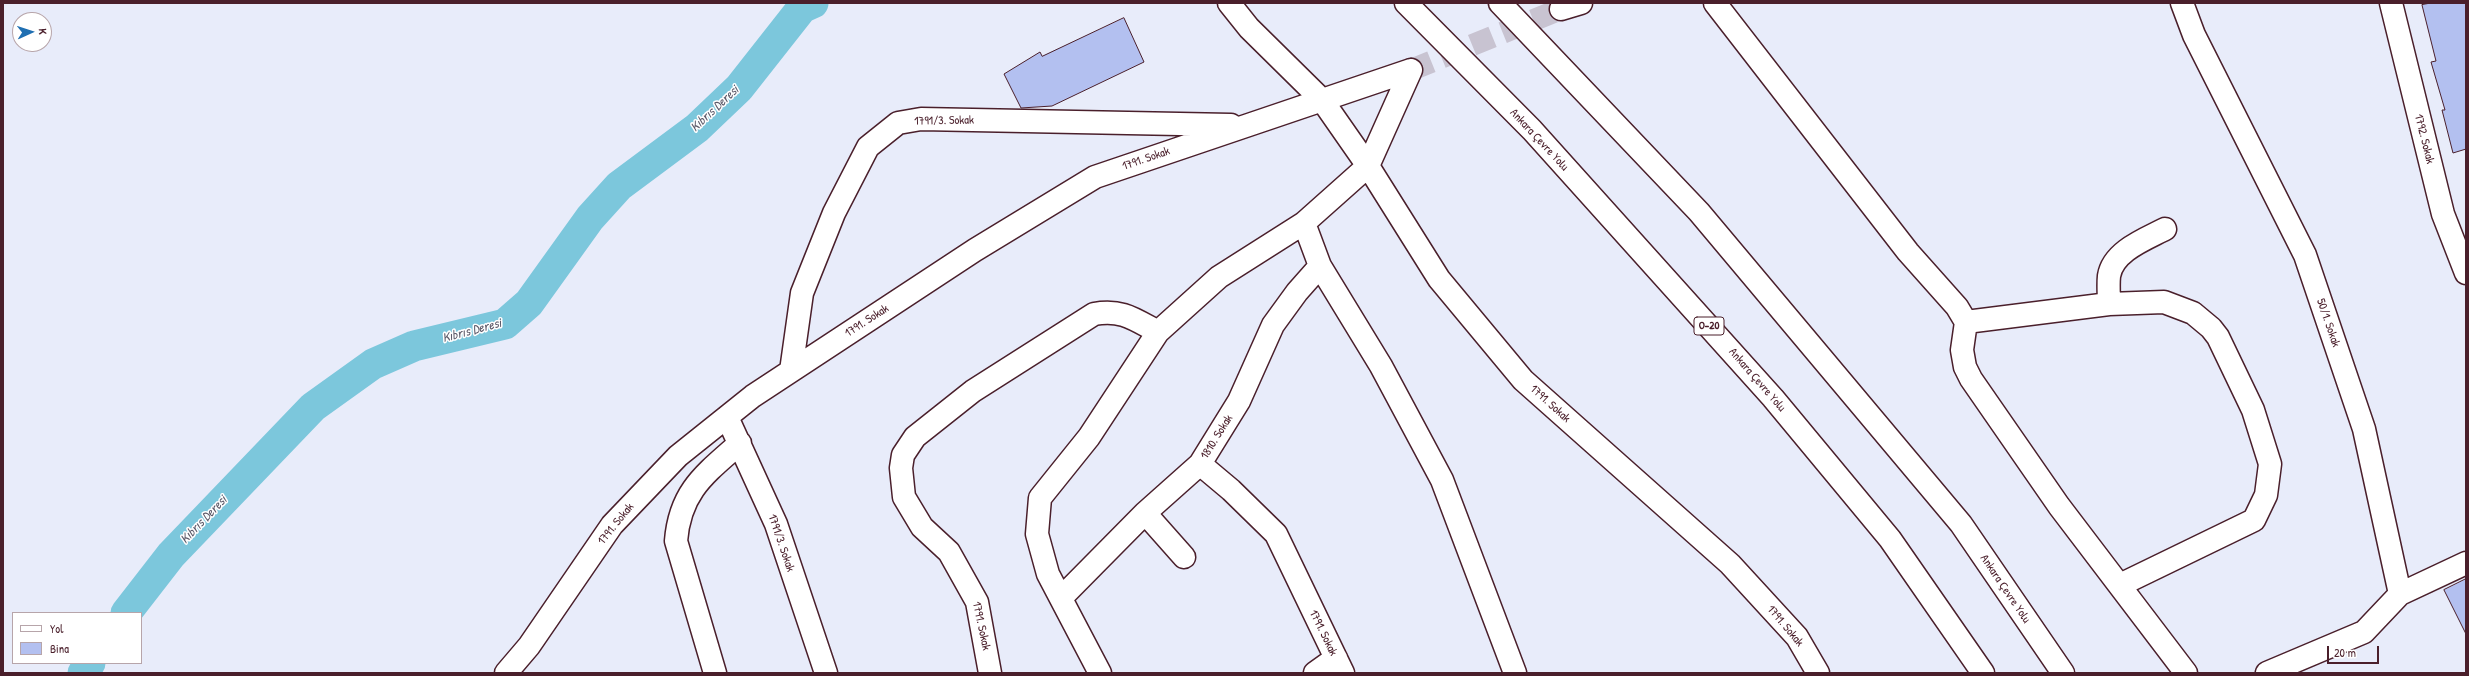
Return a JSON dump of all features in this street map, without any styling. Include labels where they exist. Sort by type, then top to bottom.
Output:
[{"type":"main road","points":[[1229,3],[1249,28],[1322,100]]},
{"type":"main road","name":"Ankara Çevre Yolu","points":[[1406,3],[1532,130],[1773,398],[1890,539],[1983,673]]},
{"type":"main road","name":"Ankara Çevre Yolu","points":[[1500,3],[1699,212],[1735,254],[1961,524],[2062,673]]},
{"type":"main road","points":[[1715,3],[1908,252],[1957,307],[1966,322],[1962,350],[1965,367],[1971,379],[2059,506],[2186,673]]},
{"type":"main road","name":"50/1. Sokak","points":[[2182,3],[2194,35],[2305,255],[2364,429],[2400,594]]},
{"type":"main road","name":"1792. Sokak","points":[[2391,3],[2443,214],[2466,273]]},
{"type":"main road","name":"1791. Sokak","points":[[506,673],[529,646],[612,525],[678,456],[753,396],[975,250],[1095,177],[1244,125],[1411,70],[1368,166]]},
{"type":"main road","name":"1791. Sokak","points":[[1322,100],[1368,166],[1439,279],[1523,380],[1730,564],[1797,637],[1818,673]]},
{"type":"main road","name":"1791/3. Sokak","points":[[791,371],[802,294],[834,213],[868,148],[898,123],[921,119],[1244,125]]},
{"type":"main road","points":[[1100,673],[1048,574],[1037,534],[1040,498],[1089,437],[1158,332],[1219,277],[1304,224],[1368,166]]},
{"type":"main road","points":[[1304,224],[1320,266],[1381,366],[1442,480],[1516,673]]},
{"type":"main road","points":[[2109,304],[2110,275],[2118,259],[2130,248],[2165,229]]},
{"type":"main road","name":"1810. Sokak","points":[[1060,598],[1145,513],[1200,464],[1239,401],[1273,325],[1297,292],[1320,266]]},
{"type":"main road","points":[[1966,322],[2109,304],[2164,302],[2184,308],[2202,320],[2218,337],[2253,410],[2270,464],[2266,495],[2254,520],[2120,585]]},
{"type":"main road","name":"1791. Sokak","points":[[990,673],[977,602],[949,552],[922,527],[904,498],[901,468],[903,455],[915,437],[973,390],[1094,314],[1110,311],[1124,314],[1158,332]]},
{"type":"main road","name":"1791/3. Sokak","points":[[727,417],[776,524],[826,673]]},
{"type":"main road","points":[[715,673],[676,541],[677,525],[681,510],[692,489],[740,443]]},
{"type":"main road","name":"1791. Sokak","points":[[1200,464],[1231,490],[1276,534],[1340,666]]},
{"type":"main road","points":[[1145,513],[1184,557]]},
{"type":"main road","points":[[2267,673],[2364,632],[2400,594],[2466,563]]},
{"type":"main road","points":[[1315,673],[1340,666]]},
{"type":"building","points":[[2431,3],[2466,3],[2466,149],[2453,153],[2442,110],[2445,110],[2431,62],[2436,61],[2422,5]]},
{"type":"building","points":[[1124,18],[1144,62],[1052,106],[1021,108],[1004,74],[1040,52],[1042,56]]},
{"type":"building","points":[[2466,579],[2466,634],[2444,590]]},
{"type":"waterway","name":"Kıbrıs Deresi","points":[[127,612],[171,555],[313,407],[373,364],[414,346],[505,324],[529,303],[590,218],[619,186],[697,128],[739,88],[802,8],[813,3]]},
{"type":"waterway","name":"Kıbrıs Deresi","points":[[83,673],[89,664]]},
{"type":"tunnel","points":[[1411,70],[1561,9]]}]
